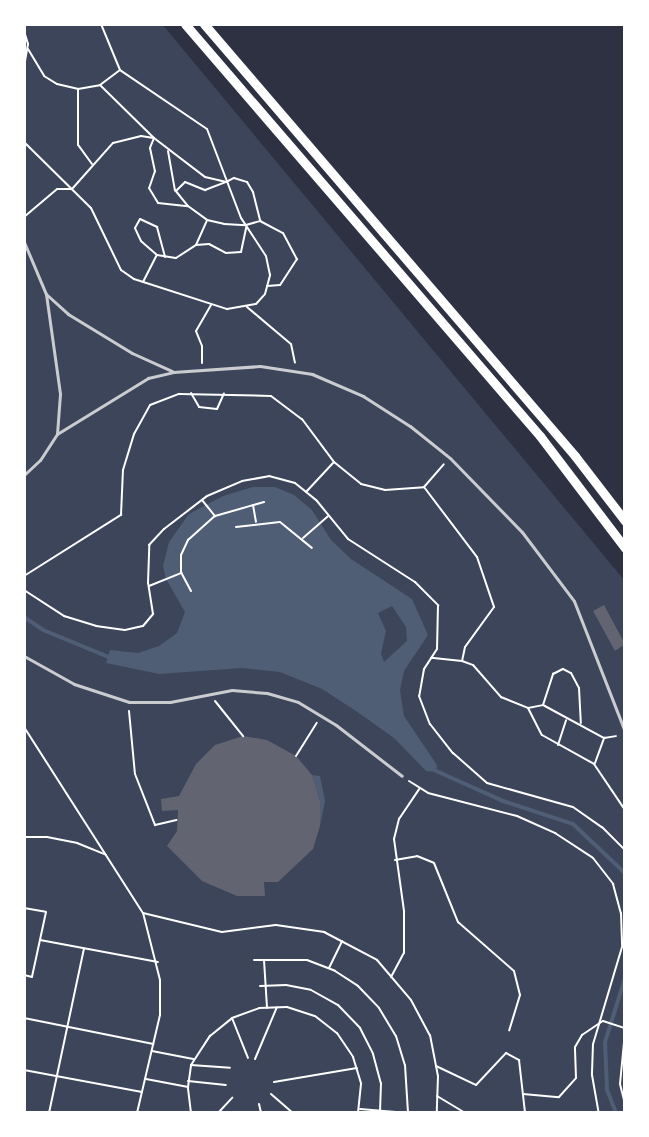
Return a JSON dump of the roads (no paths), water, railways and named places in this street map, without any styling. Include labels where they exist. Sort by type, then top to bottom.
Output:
[{"type":"main road","points":[[185,24],[540,436],[625,548]]},
{"type":"main road","points":[[204,24],[574,456],[625,521]]},
{"type":"lane","points":[[24,243],[46,294],[60,394],[57,434]]},
{"type":"lane","points":[[46,294],[68,314],[123,348],[173,372]]},
{"type":"lane","points":[[24,475],[40,460],[57,434],[148,378],[173,372],[260,366],[297,372],[363,396],[410,426],[450,458],[522,532],[574,601],[625,733]]},
{"type":"lane","points":[[24,656],[74,684],[129,702],[170,702],[232,690],[267,693],[298,702],[321,716],[402,776]]},
{"type":"waterway","points":[[24,617],[43,630],[111,658]]},
{"type":"waterway","points":[[434,770],[503,801],[573,824],[625,873]]},
{"type":"waterway","points":[[616,1113],[607,1089],[605,1042],[625,978]]}]
